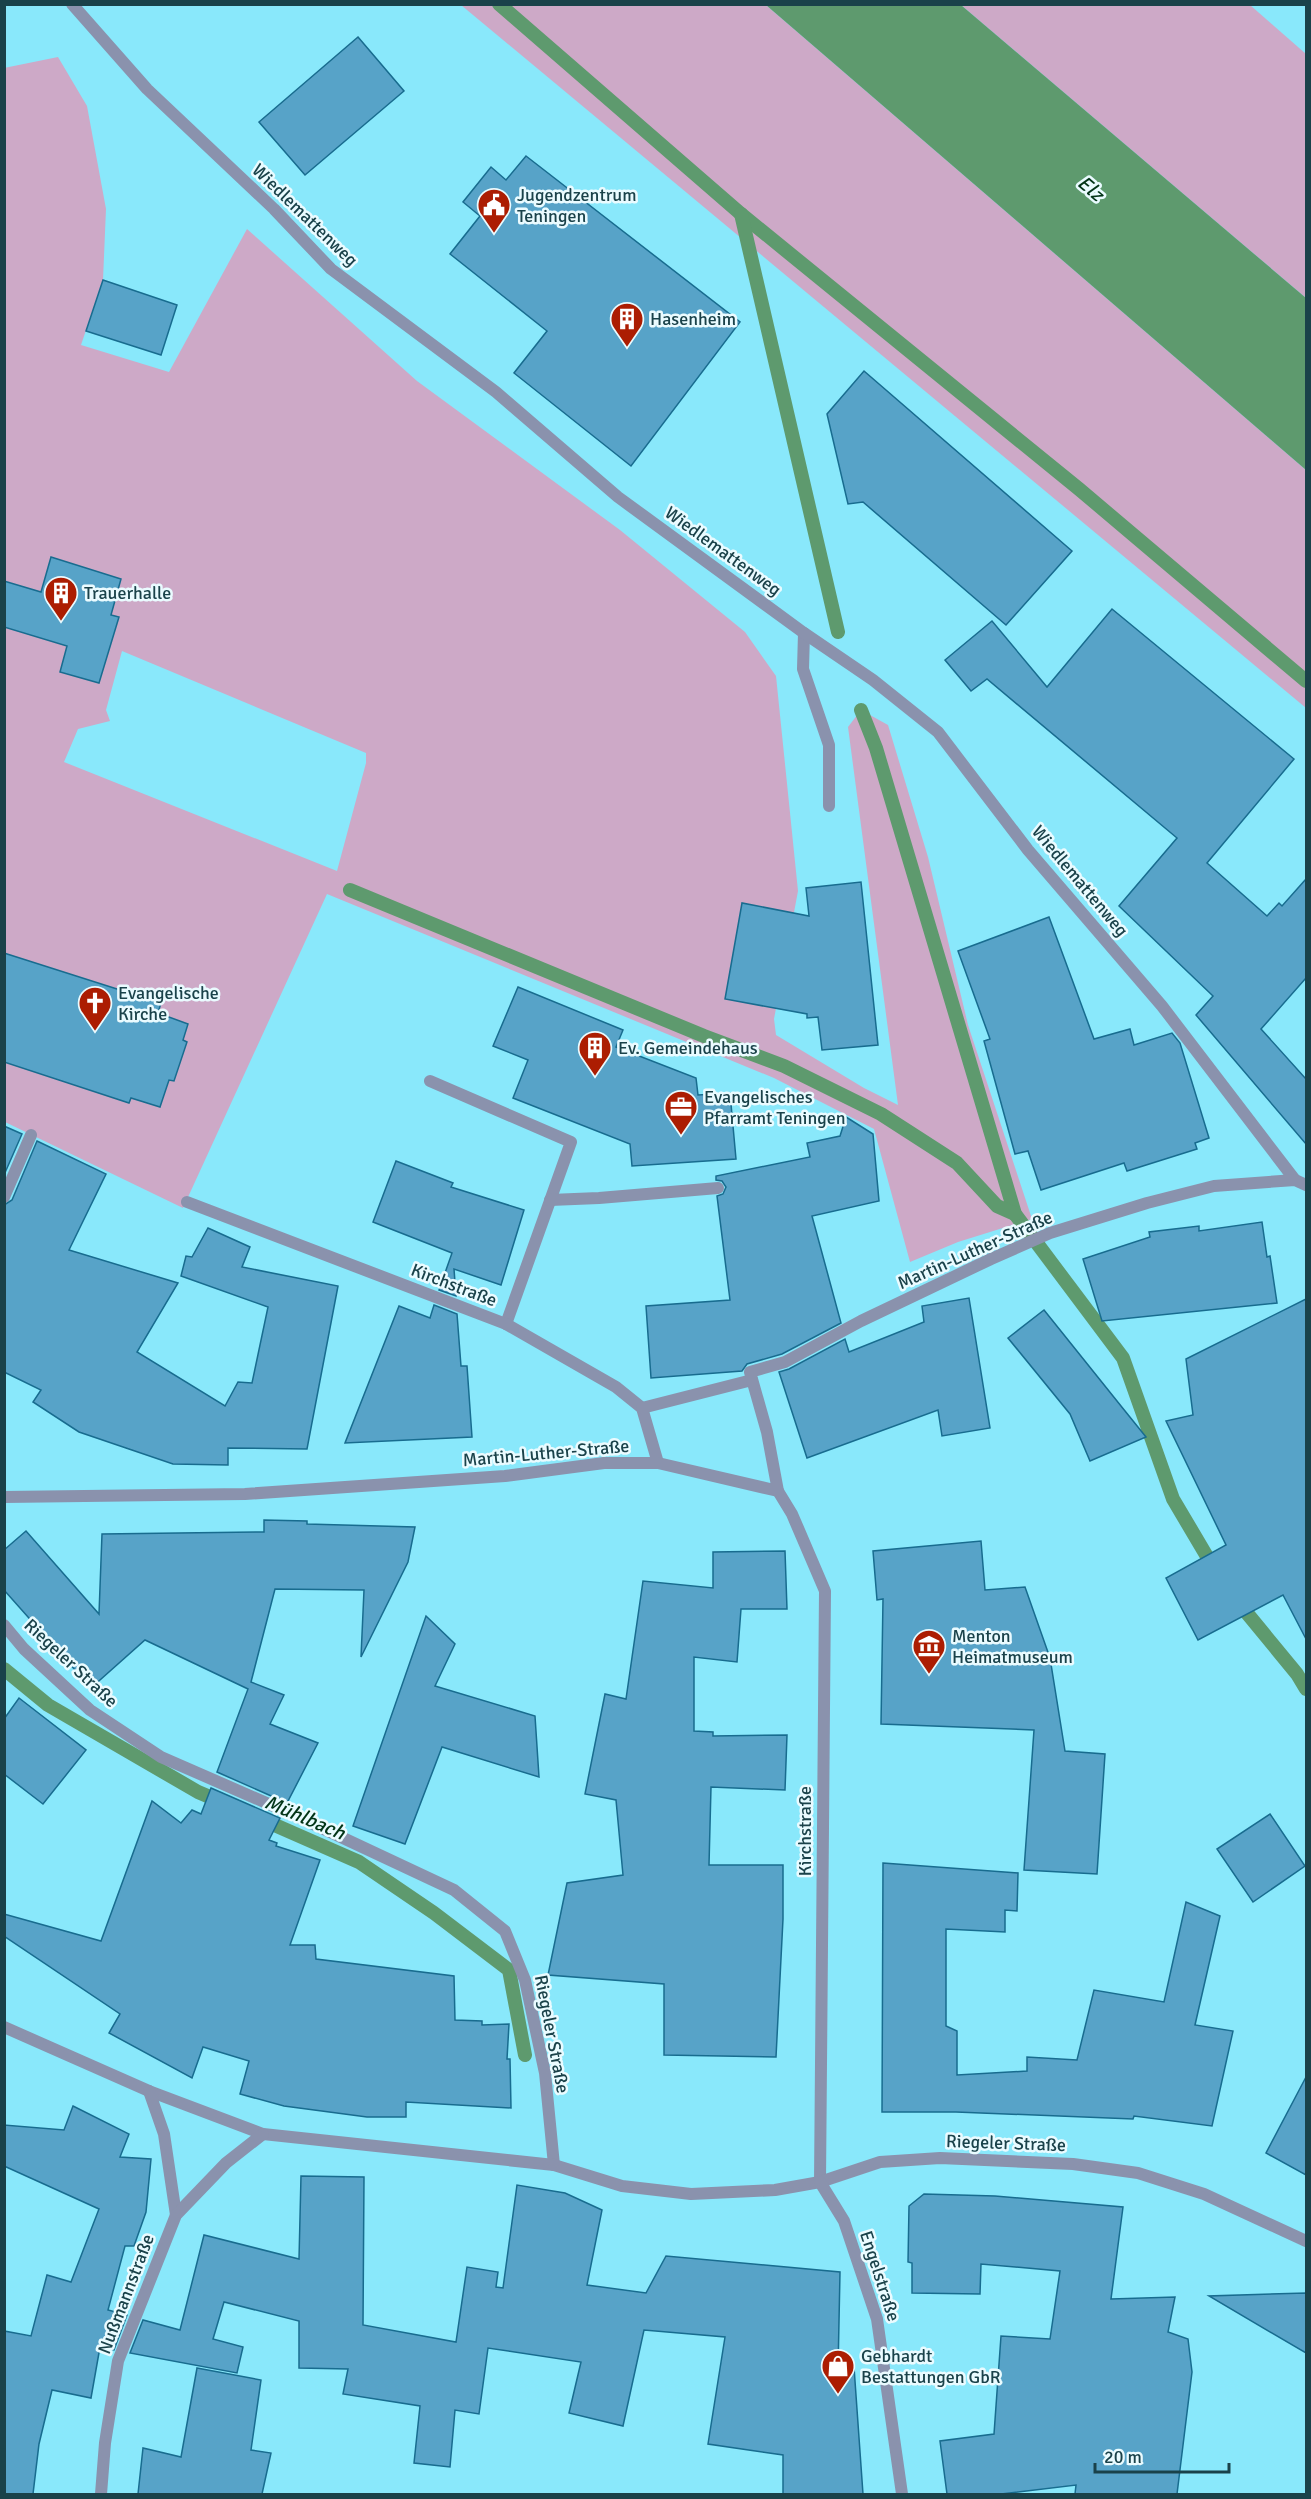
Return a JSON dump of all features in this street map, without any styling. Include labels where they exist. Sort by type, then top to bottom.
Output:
[{"type":"street","name":"Wiedlemattenweg","points":[[72,4],[147,89],[274,209],[330,269],[496,392],[618,497],[873,681],[939,732],[1028,850],[1162,1006],[1301,1183]]},
{"type":"street","points":[[804,633],[802,669],[829,746],[829,806]]},
{"type":"street","points":[[430,1081],[571,1142],[506,1324]]},
{"type":"street","points":[[4,1197],[31,1135]]},
{"type":"street","name":"Martin-Luther-Straße","points":[[752,1380],[750,1372],[785,1362],[872,1316],[1050,1233],[1147,1203],[1214,1186],[1301,1183]]},
{"type":"street","points":[[550,1200],[718,1188]]},
{"type":"street","name":"Kirchstraße","points":[[187,1202],[506,1324],[616,1387],[642,1408]]},
{"type":"street","points":[[658,1463],[642,1408],[752,1380],[767,1432],[778,1491]]},
{"type":"street","name":"Martin-Luther-Straße","points":[[4,1497],[244,1494],[505,1476],[604,1463],[658,1463],[778,1491]]},
{"type":"street","name":"Kirchstraße","points":[[778,1491],[792,1514],[825,1591],[820,2181]]},
{"type":"street","name":"Riegeler Straße","points":[[4,1625],[24,1649],[90,1710],[161,1757],[305,1820],[454,1890],[504,1931],[525,1980],[542,2061],[554,2164]]},
{"type":"street","name":"Riegeler Straße","points":[[4,2026],[149,2091],[263,2134],[554,2164],[622,2186],[691,2194],[775,2190],[820,2181],[880,2162],[940,2158],[1073,2164],[1138,2173],[1204,2194],[1306,2241]]},
{"type":"street","points":[[149,2091],[164,2134],[176,2216]]},
{"type":"street","name":"Nußmannstraße","points":[[101,2494],[105,2443],[118,2361],[176,2216],[226,2163],[263,2134]]},
{"type":"street","name":"Engelstraße","points":[[820,2181],[844,2221],[877,2319],[902,2494]]},
{"type":"shaded area","points":[[461,5],[766,5],[1306,470],[1306,708]]},
{"type":"shaded area","points":[[961,5],[1250,5],[1306,54],[1306,298]]},
{"type":"shaded area","points":[[58,57],[87,106],[106,209],[103,280],[81,345],[169,372],[247,229],[417,381],[620,530],[745,632],[776,676],[798,891],[774,1019],[776,1035],[864,1088],[898,1105],[848,727],[861,710],[888,725],[928,857],[968,1025],[1032,1219],[958,1242],[910,1262],[874,1129],[774,1078],[327,894],[183,1208],[5,1122],[4,68]],"holes":[[[122,651],[366,753],[366,763],[337,871],[64,762],[78,729],[110,721],[106,710]]]},
{"type":"water","name":"Elz","points":[[766,5],[961,5],[1306,298],[1306,470]]},
{"type":"building","points":[[358,37],[404,91],[305,175],[259,122]]},
{"type":"building","name":"Hasenheim","points":[[526,156],[740,322],[631,466],[514,373],[547,331],[450,254],[480,216],[463,202],[491,167],[506,180]]},
{"type":"building","points":[[103,280],[177,305],[161,355],[86,331]]},
{"type":"building","points":[[864,371],[1072,551],[1006,625],[863,502],[848,504],[827,414]]},
{"type":"building","name":"Trauerhalle","points":[[51,557],[121,579],[111,615],[119,617],[99,683],[60,672],[67,646],[4,627],[4,581],[41,592]]},
{"type":"building","points":[[1112,609],[1294,759],[1207,863],[1267,916],[1279,903],[1282,906],[1306,879],[1306,978],[1261,1029],[1306,1079],[1306,1144],[1196,1015],[1213,996],[1119,906],[1177,838],[987,679],[971,691],[945,660],[992,621],[1047,687]]},
{"type":"building","points":[[861,882],[878,1045],[822,1050],[818,1017],[807,1018],[807,1014],[725,999],[742,903],[809,916],[806,888]]},
{"type":"building","points":[[1049,917],[1094,1039],[1130,1029],[1134,1045],[1172,1033],[1180,1043],[1209,1138],[1195,1143],[1197,1149],[1127,1171],[1124,1163],[1041,1190],[1028,1151],[1015,1154],[984,1041],[990,1039],[958,951]]},
{"type":"building","name":"Evangelische Kirche","points":[[4,953],[161,1003],[158,1013],[188,1024],[183,1040],[187,1042],[174,1081],[169,1080],[160,1107],[131,1098],[129,1103],[4,1062]]},
{"type":"building","name":"Ev. Gemeindehaus","points":[[518,987],[623,1030],[616,1047],[696,1078],[698,1095],[730,1093],[736,1159],[632,1166],[630,1144],[513,1098],[528,1060],[493,1046]]},
{"type":"building","points":[[846,1117],[873,1134],[879,1201],[812,1216],[841,1323],[782,1354],[747,1364],[742,1371],[651,1378],[646,1306],[730,1300],[717,1196],[723,1194],[726,1187],[722,1181],[716,1180],[716,1176],[810,1157],[807,1143],[840,1136]]},
{"type":"building","points":[[4,1126],[22,1134],[4,1175]]},
{"type":"building","points":[[37,1141],[106,1174],[69,1250],[178,1283],[137,1352],[225,1406],[238,1382],[252,1383],[268,1307],[181,1276],[186,1256],[192,1257],[208,1228],[250,1247],[242,1267],[338,1286],[307,1449],[228,1448],[228,1465],[173,1464],[79,1432],[33,1402],[41,1390],[4,1372],[4,1205],[12,1200]]},
{"type":"building","points":[[396,1161],[453,1183],[451,1187],[524,1210],[501,1285],[454,1269],[456,1296],[439,1290],[452,1253],[373,1222]]},
{"type":"building","points":[[1262,1222],[1277,1303],[1102,1321],[1083,1259],[1150,1237],[1149,1232],[1199,1226],[1199,1231]]},
{"type":"building","points":[[969,1298],[990,1428],[942,1436],[938,1410],[807,1458],[779,1372],[845,1339],[849,1352],[924,1322],[922,1306]]},
{"type":"building","points":[[1306,1299],[1306,1639],[1283,1595],[1198,1640],[1166,1578],[1226,1545],[1166,1421],[1193,1415],[1186,1359]]},
{"type":"building","points":[[434,1305],[457,1314],[461,1366],[467,1366],[472,1437],[345,1443],[399,1306],[430,1318]]},
{"type":"building","points":[[1044,1310],[1146,1437],[1090,1461],[1070,1414],[1008,1338]]},
{"type":"building","points":[[264,1520],[307,1521],[307,1524],[415,1527],[408,1562],[361,1657],[364,1590],[275,1589],[251,1682],[284,1695],[270,1724],[318,1743],[287,1803],[217,1772],[248,1689],[145,1640],[91,1688],[4,1590],[4,1550],[26,1531],[99,1614],[102,1534],[264,1532]]},
{"type":"building","points":[[981,1541],[985,1590],[1025,1587],[1050,1658],[1065,1751],[1105,1754],[1097,1874],[1024,1870],[1034,1730],[881,1724],[883,1599],[877,1600],[873,1551]]},
{"type":"building","points":[[785,1551],[787,1609],[741,1609],[737,1662],[694,1657],[694,1731],[713,1732],[713,1736],[787,1735],[785,1790],[711,1787],[709,1865],[783,1865],[783,1919],[776,2057],[664,2055],[664,1984],[548,1975],[567,1883],[623,1875],[616,1800],[585,1794],[605,1694],[626,1699],[643,1581],[713,1588],[713,1552]]},
{"type":"building","points":[[426,1616],[455,1644],[435,1686],[535,1716],[539,1777],[442,1747],[405,1844],[353,1826]]},
{"type":"building","points":[[19,1698],[86,1750],[43,1804],[4,1774],[4,1719]]},
{"type":"building","points":[[211,1788],[280,1818],[269,1840],[277,1843],[276,1846],[320,1860],[290,1945],[315,1945],[316,1959],[454,1976],[455,2020],[482,2021],[482,2025],[509,2024],[507,2059],[510,2059],[511,2108],[406,2102],[406,2117],[367,2117],[284,2106],[240,2094],[249,2061],[203,2047],[192,2078],[109,2033],[120,2014],[4,1936],[4,1914],[101,1941],[152,1801],[181,1823],[192,1810],[201,1814]]},
{"type":"building","points":[[1270,1814],[1305,1866],[1253,1902],[1217,1849]]},
{"type":"building","points":[[883,1863],[1018,1873],[1017,1911],[1005,1910],[1005,1932],[946,1929],[946,2026],[957,2031],[957,2075],[1027,2071],[1027,2057],[1077,2060],[1094,1990],[1164,2002],[1186,1902],[1220,1916],[1195,2025],[1233,2031],[1212,2126],[1134,2116],[1133,2119],[956,2112],[882,2112]]},
{"type":"building","points":[[1306,2077],[1306,2175],[1266,2153]]},
{"type":"building","points":[[73,2106],[129,2134],[120,2157],[151,2159],[146,2212],[134,2246],[125,2246],[108,2310],[127,2315],[114,2350],[100,2347],[91,2398],[52,2390],[39,2444],[33,2494],[4,2494],[4,2331],[31,2336],[47,2275],[71,2282],[99,2209],[4,2166],[4,2125],[64,2130]]},
{"type":"building","points":[[301,2176],[364,2177],[363,2325],[456,2342],[467,2267],[498,2272],[496,2287],[503,2288],[517,2185],[565,2193],[602,2210],[587,2285],[646,2293],[666,2256],[840,2272],[838,2371],[854,2367],[863,2494],[783,2494],[783,2455],[708,2444],[725,2337],[644,2330],[623,2426],[569,2413],[581,2362],[488,2348],[479,2414],[455,2410],[450,2467],[414,2463],[420,2406],[343,2394],[348,2369],[299,2368],[299,2321],[224,2302],[213,2339],[243,2347],[237,2373],[130,2353],[143,2320],[180,2330],[204,2235],[299,2259]]},
{"type":"building","points":[[924,2194],[995,2196],[1123,2207],[1111,2299],[1175,2297],[1168,2332],[1188,2339],[1192,2372],[1177,2494],[1075,2494],[1076,2485],[1001,2494],[947,2494],[940,2441],[994,2434],[1001,2336],[1050,2339],[1060,2271],[981,2264],[980,2294],[912,2293],[912,2263],[908,2262],[909,2206]]},
{"type":"building","points":[[1306,2293],[1306,2353],[1209,2296]]},
{"type":"building","points":[[197,2368],[261,2380],[251,2450],[271,2453],[262,2494],[138,2494],[143,2448],[181,2457]]},
{"type":"waterway","points":[[499,4],[741,214],[1079,489],[1306,681]]},
{"type":"waterway","points":[[741,214],[838,632]]},
{"type":"waterway","points":[[861,710],[876,748],[1015,1214],[1123,1358],[1173,1499],[1215,1570]]},
{"type":"waterway","points":[[350,890],[704,1036],[784,1066],[881,1114],[957,1163],[997,1206],[1015,1214]]},
{"type":"waterway","points":[[1237,1601],[1297,1674],[1306,1689]]},
{"type":"waterway","name":"Mühlbach","points":[[4,1669],[48,1705],[198,1792],[224,1803]]},
{"type":"waterway","name":"Mühlbach","points":[[261,1819],[359,1862],[434,1913],[509,1970],[525,2055]]},
{"type":"place","name":"Jugendzentrum Teningen","points":[[494,234]]},
{"type":"place","name":"Hasenheim","points":[[627,348]]},
{"type":"place","name":"Trauerhalle","points":[[61,622]]},
{"type":"place","name":"Evangelische Kirche","points":[[95,1032]]},
{"type":"place","name":"Ev. Gemeindehaus","points":[[595,1077]]},
{"type":"place","name":"Evangelisches Pfarramt Teningen","points":[[681,1136]]},
{"type":"place","name":"Menton Heimatmuseum","points":[[929,1675]]},
{"type":"place","name":"Gebhardt Bestattungen GbR","points":[[838,2395]]}]
